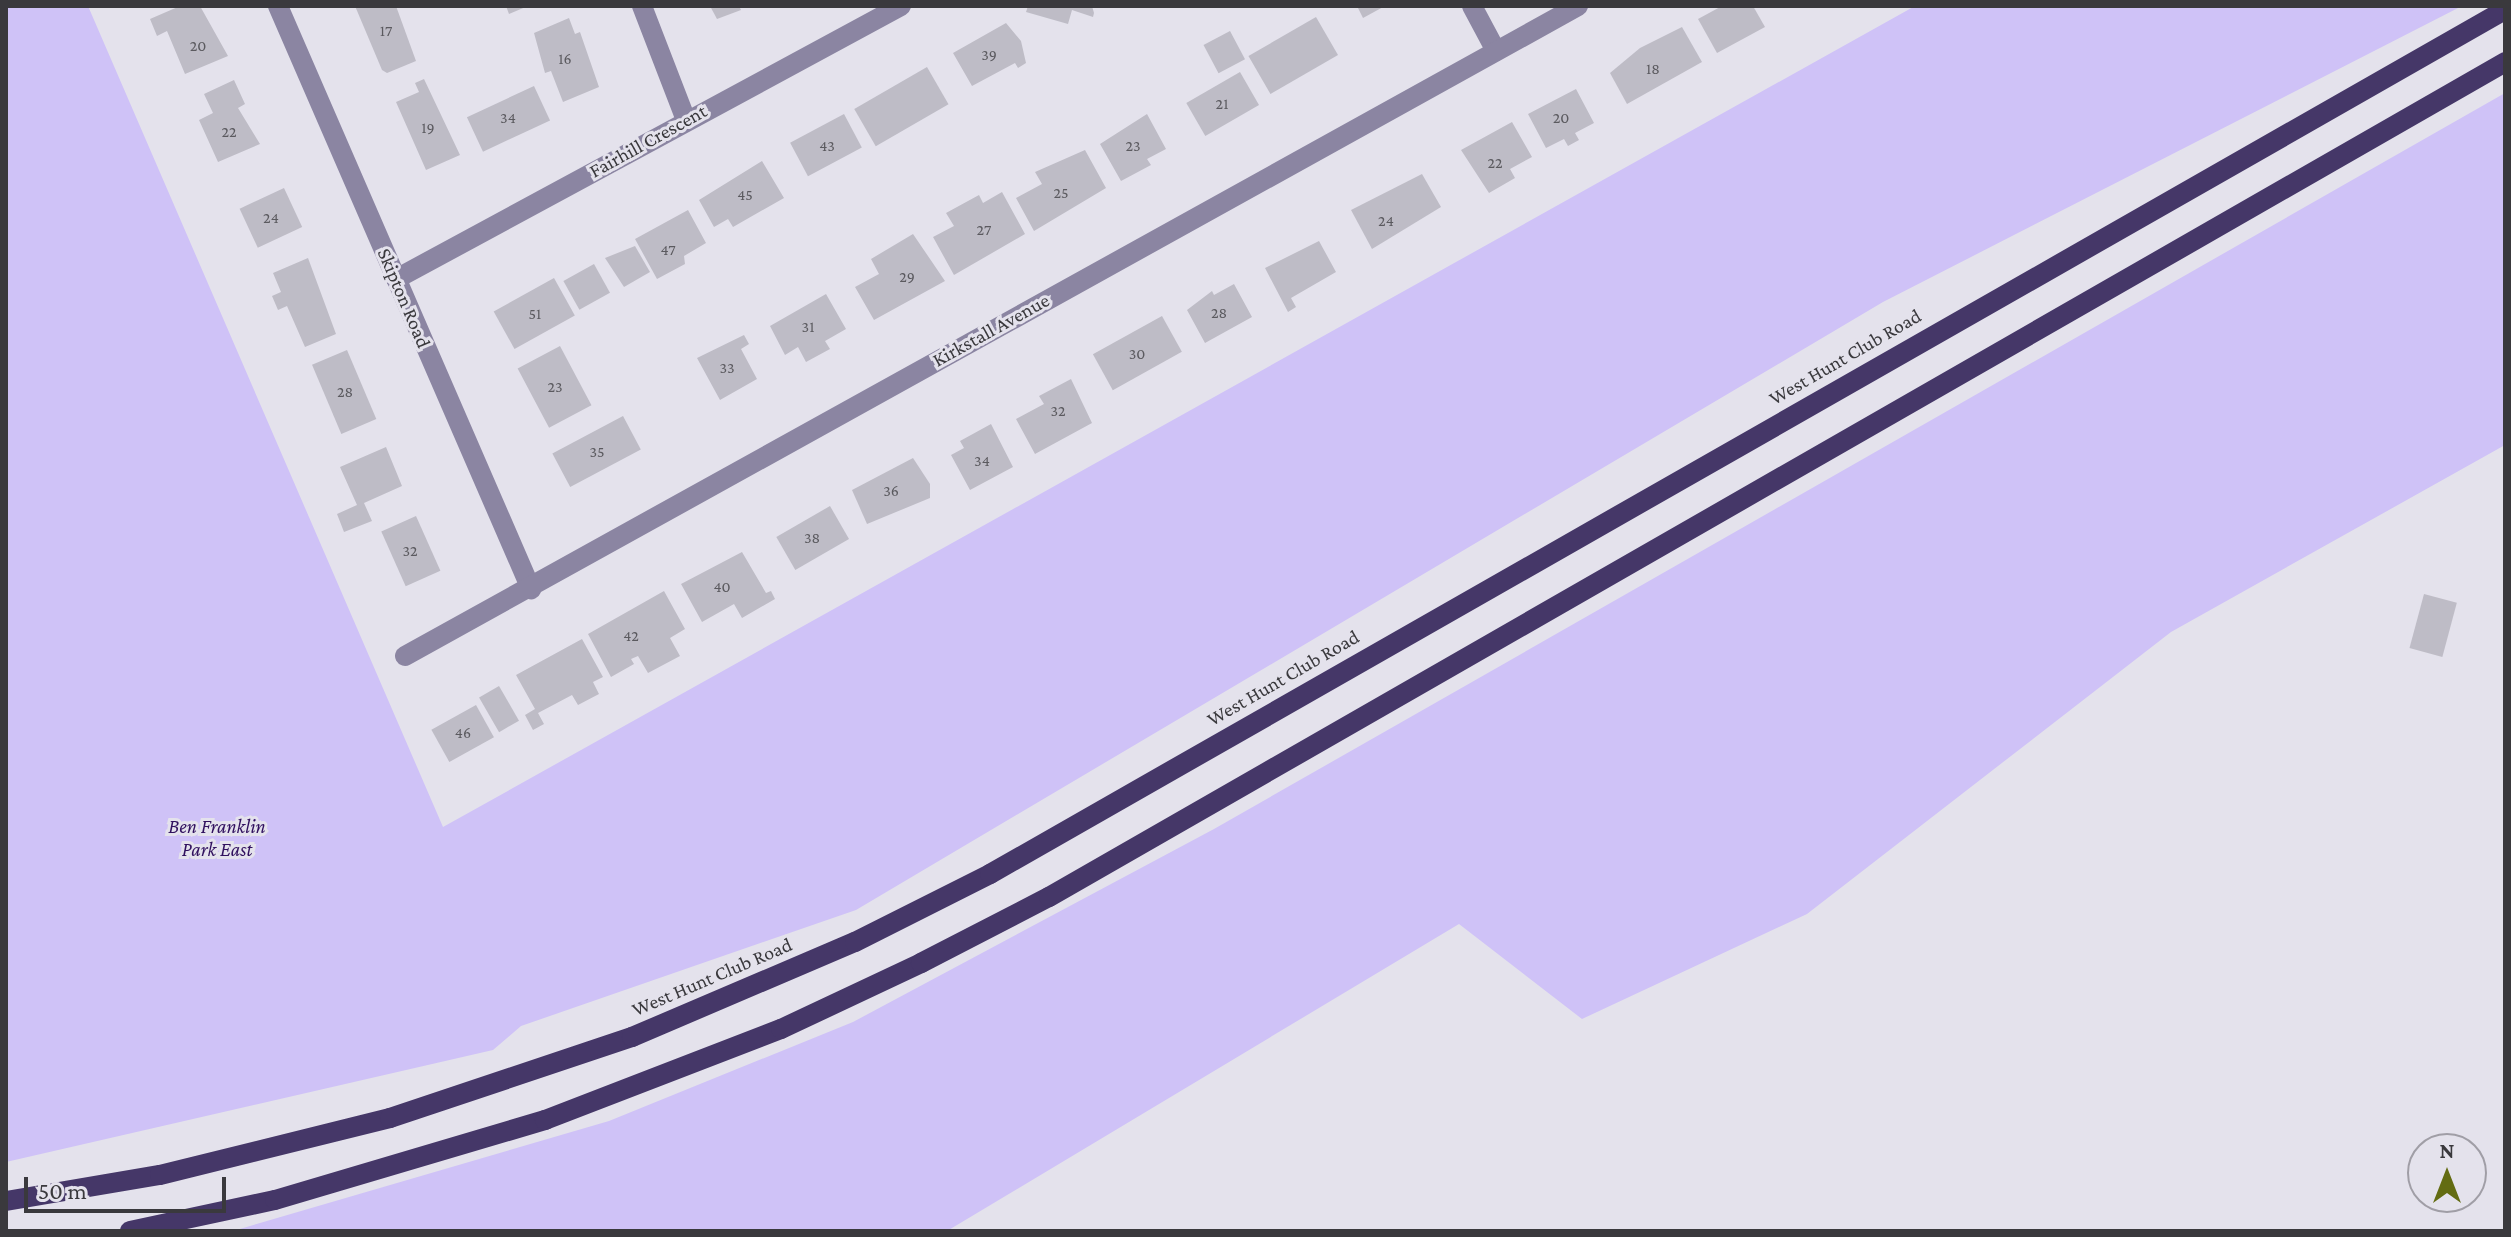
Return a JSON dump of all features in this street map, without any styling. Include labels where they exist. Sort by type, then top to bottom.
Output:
[{"type":"main road","name":"West Hunt Club Road","points":[[6,1201],[186,1169],[416,1110],[632,1037],[855,942],[990,874],[2505,10]]},
{"type":"main road","points":[[130,1231],[275,1200],[479,1142],[651,1083],[894,977],[1063,889],[2505,62]]},
{"type":"street","name":"Skipton Road","points":[[278,6],[531,589]]},
{"type":"street","points":[[642,6],[686,120]]},
{"type":"street","name":"Fairhill Crescent","points":[[396,279],[901,6]]},
{"type":"street","points":[[1472,6],[1496,51]]},
{"type":"street","name":"Kirkstall Avenue","points":[[405,656],[531,589],[1578,6]]},
{"type":"green space","name":"Ben Franklin Park East","points":[[6,6],[88,6],[443,827],[1915,6],[2462,6],[1883,302],[856,910],[521,1026],[493,1050],[6,1162]]},
{"type":"green space","points":[[2505,93],[2505,445],[2171,632],[1807,914],[1582,1019],[1459,924],[947,1231],[233,1231],[609,1121],[853,1022],[1214,829]]},
{"type":"building","points":[[180,6],[200,6],[228,56],[185,74],[167,31],[157,36],[150,19]]},
{"type":"building","points":[[355,6],[396,6],[416,61],[387,73],[382,70]]},
{"type":"building","points":[[506,6],[528,6],[509,14]]},
{"type":"building","points":[[710,6],[739,6],[741,10],[717,19]]},
{"type":"building","points":[[1028,6],[1092,6],[1094,13],[1093,17],[1072,10],[1068,24],[1026,12]]},
{"type":"building","points":[[1357,6],[1385,6],[1363,18]]},
{"type":"building","points":[[1722,6],[1753,6],[1765,27],[1717,53],[1698,19]]},
{"type":"building","points":[[1316,17],[1338,55],[1270,94],[1248,56]]},
{"type":"building","points":[[569,18],[575,34],[580,32],[599,87],[563,102],[551,71],[545,73],[534,33]]},
{"type":"building","points":[[1006,23],[1021,41],[1026,63],[1018,68],[1015,63],[972,86],[953,53]]},
{"type":"building","points":[[1682,27],[1702,62],[1627,104],[1610,73],[1640,48]]},
{"type":"building","points":[[1230,31],[1245,59],[1219,73],[1204,45]]},
{"type":"building","points":[[927,67],[948,104],[876,146],[854,109]]},
{"type":"building","points":[[1240,72],[1259,105],[1205,136],[1186,103]]},
{"type":"building","points":[[424,79],[460,155],[426,170],[396,102],[419,92],[415,83]]},
{"type":"building","points":[[234,80],[245,104],[238,108],[260,144],[218,162],[199,120],[213,113],[204,94]]},
{"type":"building","points":[[534,86],[550,120],[483,152],[467,117]]},
{"type":"building","points":[[1576,89],[1594,123],[1575,133],[1579,140],[1568,146],[1564,139],[1546,148],[1528,114]]},
{"type":"building","points":[[844,114],[862,148],[808,176],[790,143]]},
{"type":"building","points":[[1147,114],[1166,149],[1147,159],[1151,165],[1121,181],[1100,144]]},
{"type":"building","points":[[1512,122],[1532,157],[1510,169],[1515,178],[1489,193],[1461,150]]},
{"type":"building","points":[[1085,150],[1106,188],[1034,231],[1016,198],[1042,184],[1035,172]]},
{"type":"building","points":[[762,161],[784,198],[733,227],[728,219],[714,227],[699,200]]},
{"type":"building","points":[[1422,174],[1441,207],[1372,249],[1351,210]]},
{"type":"building","points":[[284,188],[302,227],[258,248],[240,209]]},
{"type":"building","points":[[1002,192],[1025,234],[954,275],[933,237],[954,226],[946,213],[979,195],[983,203]]},
{"type":"building","points":[[688,210],[706,243],[684,256],[685,264],[657,279],[635,239]]},
{"type":"building","points":[[913,234],[945,281],[874,320],[855,287],[879,274],[871,259]]},
{"type":"building","points":[[1319,241],[1336,272],[1291,298],[1296,307],[1288,312],[1265,268]]},
{"type":"building","points":[[635,246],[650,272],[624,287],[605,258]]},
{"type":"building","points":[[308,258],[336,334],[305,347],[287,306],[278,310],[272,296],[281,292],[273,273]]},
{"type":"building","points":[[594,264],[610,293],[579,310],[563,281]]},
{"type":"building","points":[[554,278],[575,316],[514,349],[494,311]]},
{"type":"building","points":[[1234,284],[1252,317],[1205,343],[1187,310],[1212,291],[1214,295]]},
{"type":"building","points":[[826,294],[846,329],[825,341],[830,349],[806,362],[798,347],[785,355],[770,326]]},
{"type":"building","points":[[1162,316],[1182,352],[1113,390],[1093,354]]},
{"type":"building","points":[[744,335],[749,344],[741,349],[757,379],[720,400],[697,358]]},
{"type":"building","points":[[560,346],[591,405],[549,428],[518,369]]},
{"type":"building","points":[[347,350],[376,419],[341,434],[312,365]]},
{"type":"building","points":[[1071,379],[1092,423],[1035,454],[1016,419],[1044,404],[1039,396]]},
{"type":"building","points":[[623,416],[641,450],[570,487],[552,454]]},
{"type":"building","points":[[991,424],[1013,467],[970,490],[951,455],[964,448],[960,441]]},
{"type":"building","points":[[386,447],[402,486],[364,503],[372,521],[344,532],[337,514],[357,505],[340,467]]},
{"type":"building","points":[[913,458],[930,484],[930,498],[867,524],[852,490]]},
{"type":"building","points":[[830,506],[849,539],[795,570],[776,537]]},
{"type":"building","points":[[416,516],[440,571],[406,586],[381,531]]},
{"type":"building","points":[[742,552],[766,593],[771,591],[775,599],[742,618],[734,604],[702,622],[681,584]]},
{"type":"building","points":[[664,591],[685,629],[670,638],[680,656],[648,673],[638,656],[631,659],[634,664],[611,677],[588,634]]},
{"type":"building","points":[[2424,594],[2457,603],[2442,657],[2410,648]]},
{"type":"building","points":[[582,639],[603,677],[593,682],[599,694],[578,705],[572,695],[538,713],[544,724],[533,730],[525,715],[535,709],[516,675]]},
{"type":"building","points":[[499,686],[519,721],[499,732],[479,698]]},
{"type":"building","points":[[476,705],[494,737],[449,762],[431,730]]}]
